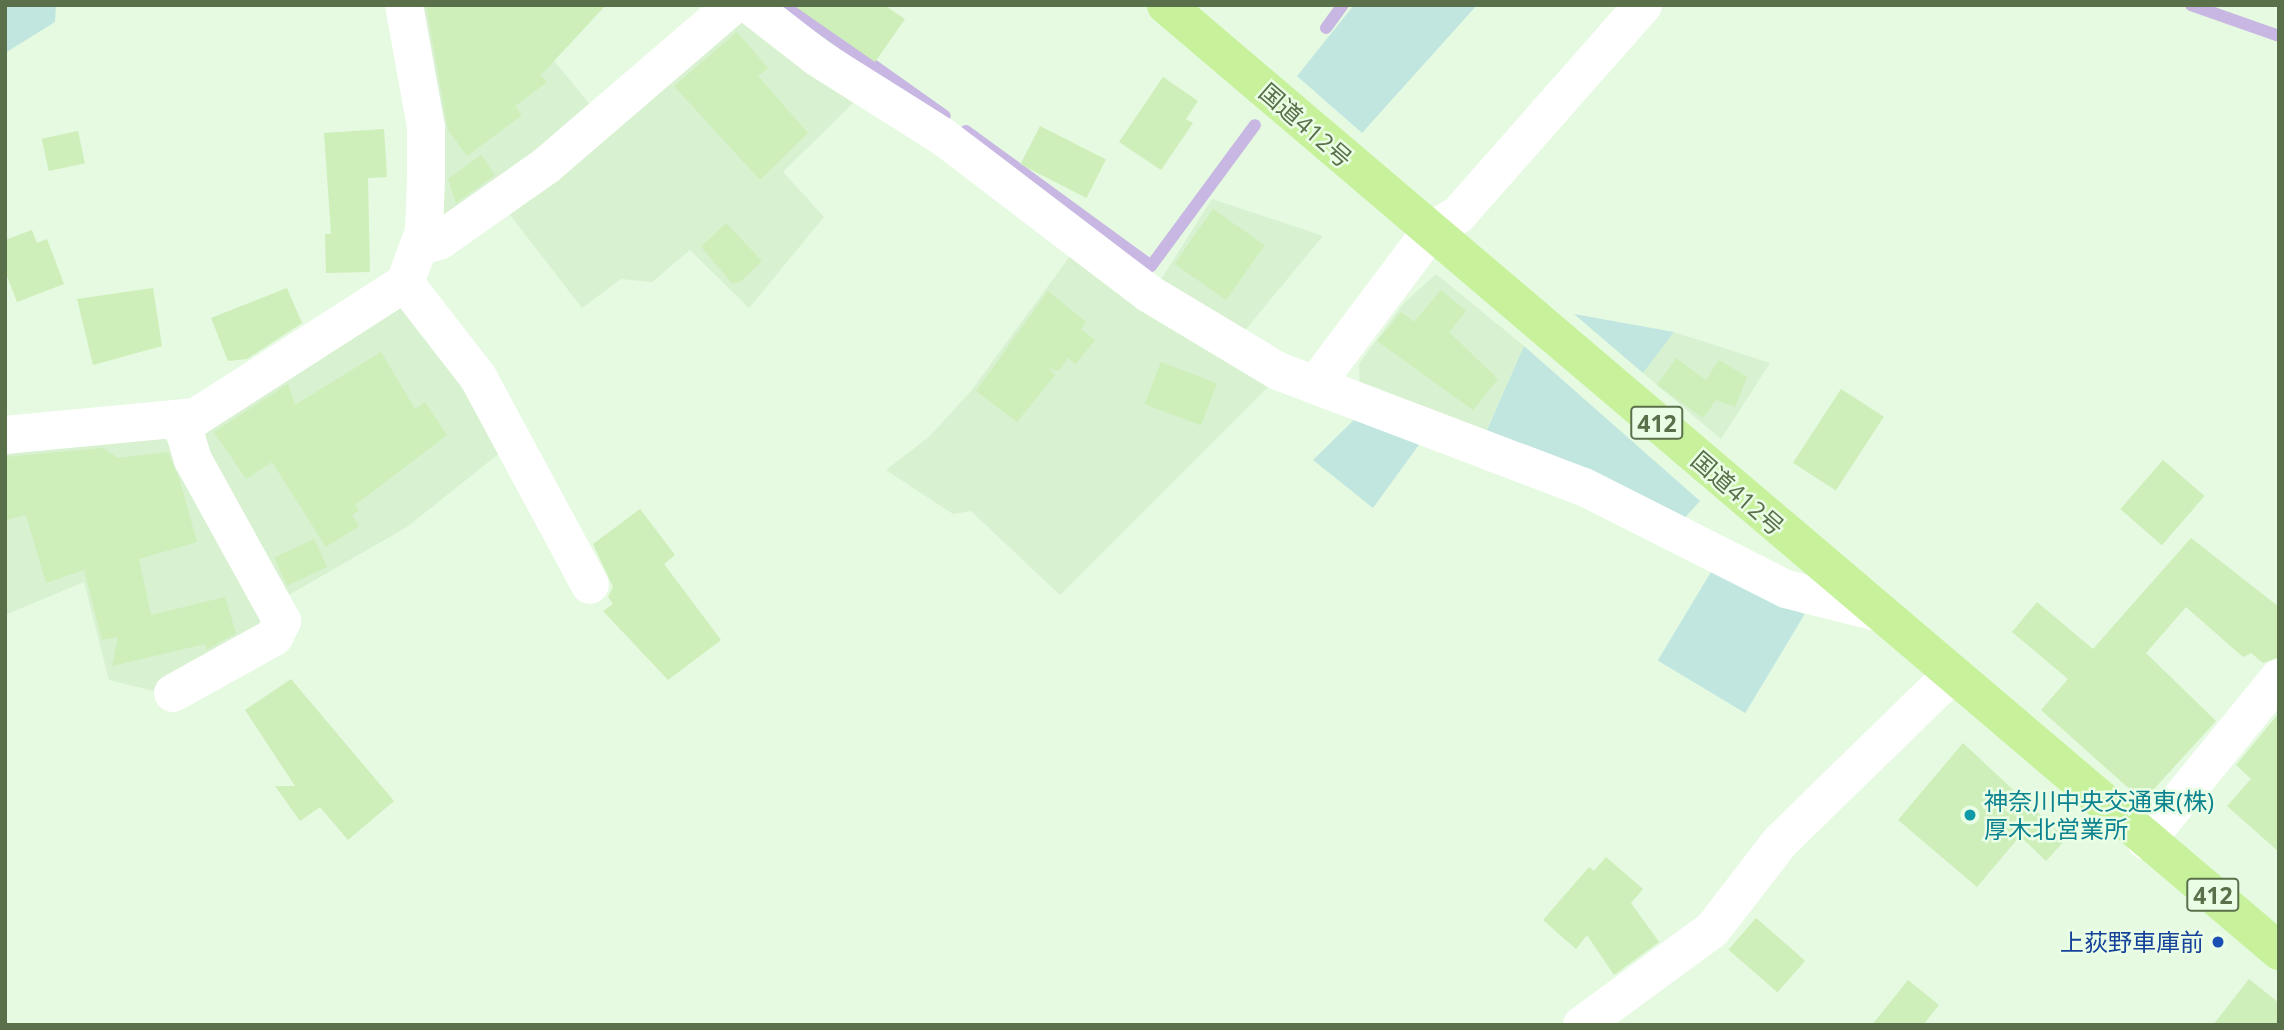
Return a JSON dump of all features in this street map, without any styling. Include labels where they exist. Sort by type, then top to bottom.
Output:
[{"type":"highway","name":"国道412号","points":[[1166,5],[2146,841],[2279,951]]},
{"type":"street","points":[[5,435],[181,420],[405,283],[421,246],[426,128],[404,5]]},
{"type":"street","points":[[421,246],[439,241],[547,165],[733,5]]},
{"type":"street","points":[[750,5],[818,58],[942,136],[1148,293],[1278,371],[1584,486],[1786,589],[1877,612]]},
{"type":"street","points":[[1316,384],[1431,231],[1458,215],[1643,5]]},
{"type":"street","points":[[405,283],[478,377],[590,585]]},
{"type":"street","points":[[173,693],[274,637],[282,621],[193,460],[181,420]]},
{"type":"street","points":[[1582,1025],[1712,930],[1780,842],[1951,675]]},
{"type":"street","points":[[2146,841],[2279,678]]},
{"type":"shaded area","points":[[5,5],[56,5],[55,22],[5,53]]},
{"type":"shaded area","points":[[413,5],[528,5],[518,17],[596,112],[439,234]]},
{"type":"shaded area","points":[[1354,5],[1477,5],[1362,133],[1297,76]]},
{"type":"shaded area","points":[[743,13],[856,100],[783,172],[824,217],[749,308],[690,250],[652,282],[621,279],[582,308],[504,207]]},
{"type":"shaded area","points":[[1212,199],[1323,236],[1241,335],[1158,284]]},
{"type":"shaded area","points":[[1073,252],[1273,382],[1060,595],[971,511],[953,514],[886,470],[930,436],[971,391]]},
{"type":"shaded area","points":[[1436,274],[1524,346],[1486,431],[1360,386],[1359,364],[1404,303]]},
{"type":"shaded area","points":[[412,306],[506,448],[407,527],[287,596],[207,467],[201,427],[390,307]]},
{"type":"shaded area","points":[[1574,314],[1674,332],[1643,373]]},
{"type":"shaded area","points":[[1674,332],[1770,363],[1721,439],[1643,373]]},
{"type":"shaded area","points":[[1524,346],[1700,501],[1681,522],[1486,432]]},
{"type":"shaded area","points":[[1363,411],[1426,435],[1373,508],[1313,460]]},
{"type":"shaded area","points":[[160,431],[208,502],[275,629],[158,692],[109,680],[84,582],[5,615],[5,448]]},
{"type":"shaded area","points":[[1717,562],[1804,615],[1745,713],[1658,661]]},
{"type":"building","points":[[426,5],[606,5],[541,75],[547,82],[515,106],[522,115],[467,156],[448,130]]},
{"type":"building","points":[[793,5],[884,5],[905,19],[875,62]]},
{"type":"building","points":[[737,32],[768,68],[758,76],[808,133],[760,180],[674,86]]},
{"type":"building","points":[[1163,77],[1198,101],[1186,119],[1193,123],[1161,170],[1119,142]]},
{"type":"building","points":[[1040,126],[1106,160],[1086,198],[1020,164]]},
{"type":"building","points":[[384,129],[387,177],[368,178],[370,272],[326,273],[325,234],[331,234],[324,133]]},
{"type":"building","points":[[78,131],[85,163],[49,171],[42,139]]},
{"type":"building","points":[[481,155],[495,175],[456,203],[448,179]]},
{"type":"building","points":[[1213,209],[1265,245],[1226,300],[1175,264]]},
{"type":"building","points":[[726,223],[762,261],[740,282],[732,283],[701,247]]},
{"type":"building","points":[[32,230],[37,243],[47,239],[64,284],[17,302],[5,271],[5,240]]},
{"type":"building","points":[[153,288],[162,346],[93,365],[77,299]]},
{"type":"building","points":[[287,288],[302,323],[247,359],[228,361],[211,318]]},
{"type":"building","points":[[1441,290],[1466,311],[1449,332],[1498,379],[1473,410],[1377,341],[1401,312],[1414,322]]},
{"type":"building","points":[[1048,291],[1086,322],[1081,329],[1095,340],[1076,364],[1068,358],[1058,371],[1048,367],[1055,375],[1017,422],[976,391]]},
{"type":"building","points":[[381,352],[415,409],[425,402],[447,435],[355,505],[359,510],[352,515],[359,526],[326,547],[272,462],[246,479],[214,432],[288,384],[295,405]]},
{"type":"building","points":[[1676,358],[1706,380],[1719,360],[1747,377],[1735,407],[1716,400],[1703,418],[1657,385]]},
{"type":"building","points":[[1161,362],[1217,384],[1201,426],[1145,404]]},
{"type":"building","points":[[1841,389],[1884,417],[1836,491],[1793,463]]},
{"type":"building","points":[[103,448],[118,458],[168,452],[180,481],[197,542],[139,559],[151,615],[225,597],[236,633],[206,650],[205,644],[112,666],[118,637],[102,640],[84,570],[46,583],[26,515],[5,520],[5,457]]},
{"type":"building","points":[[2163,460],[2205,496],[2162,545],[2120,509]]},
{"type":"building","points":[[640,509],[675,555],[664,564],[721,640],[668,680],[603,611],[613,604],[608,597],[613,587],[593,544]]},
{"type":"building","points":[[2191,538],[2279,607],[2279,657],[2263,663],[2251,653],[2243,657],[2186,607],[2146,653],[2216,721],[2143,801],[2041,710],[2068,679],[2012,632],[2037,602],[2093,649]]},
{"type":"building","points":[[314,539],[327,567],[287,586],[274,558]]},
{"type":"building","points":[[291,679],[394,801],[348,840],[320,807],[300,821],[275,786],[295,786],[245,710]]},
{"type":"building","points":[[2279,713],[2279,852],[2227,806],[2251,779],[2236,765]]},
{"type":"building","name":"神奈川中央交通東(株) 厚木北営業所","points":[[1963,743],[2066,839],[2046,861],[2020,836],[1977,887],[1898,820]]},
{"type":"building","points":[[1606,857],[1643,889],[1631,903],[1659,942],[1614,975],[1587,935],[1576,949],[1543,920],[1589,867],[1594,871]]},
{"type":"building","points":[[1756,918],[1805,961],[1778,992],[1728,950]]},
{"type":"building","points":[[2249,979],[2279,1003],[2279,1025],[2213,1025]]},
{"type":"building","points":[[1908,980],[1939,1005],[1923,1025],[1872,1025]]},
{"type":"waterway","points":[[788,5],[945,116]]},
{"type":"waterway","points":[[1326,28],[1343,5]]},
{"type":"waterway","points":[[2191,5],[2279,36]]},
{"type":"waterway","points":[[966,131],[1151,266],[1255,125]]},
{"type":"place","name":"神奈川中央交通東(株) 厚木北営業所","points":[[1970,815]]},
{"type":"place","name":"上荻野車庫前","points":[[2218,942]]}]
